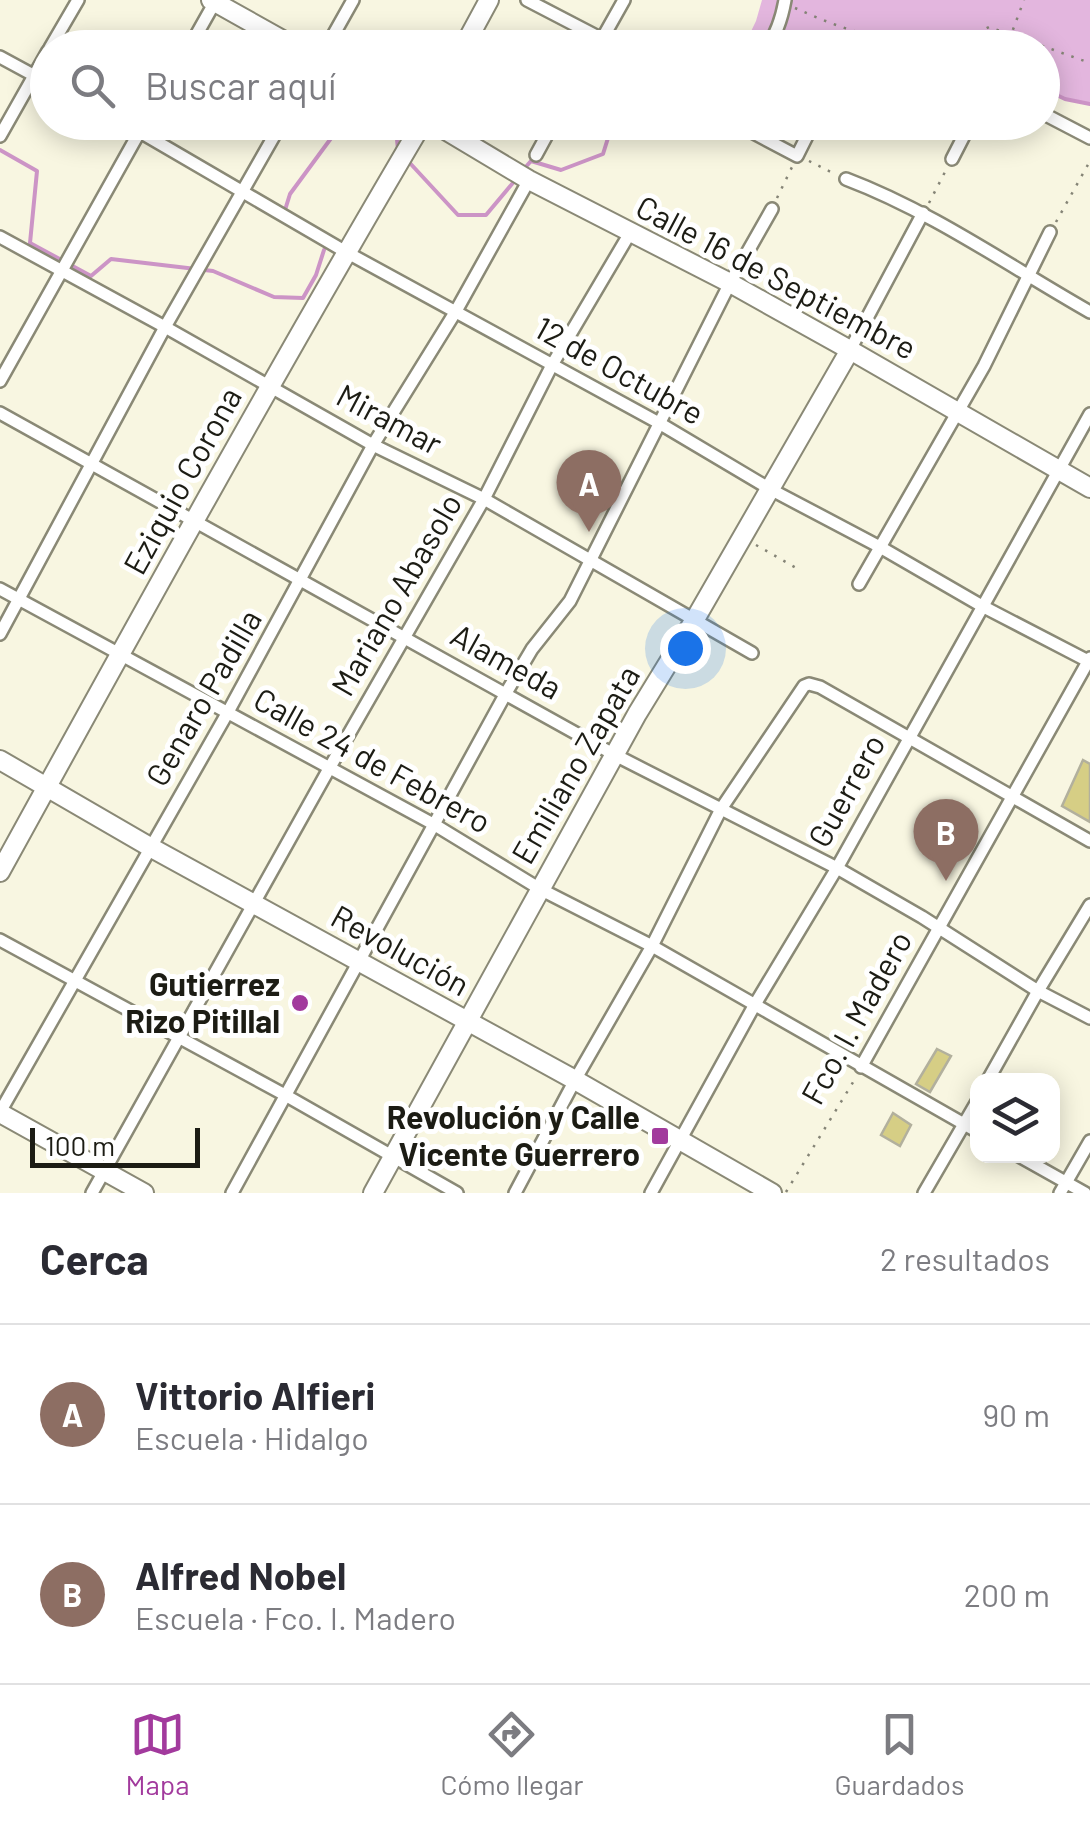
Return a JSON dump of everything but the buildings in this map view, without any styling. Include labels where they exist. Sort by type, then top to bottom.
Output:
[{"type":"street","points":[[61,30],[78,0]]},
{"type":"street","points":[[336,30],[353,0]]},
{"type":"street","points":[[473,30],[489,0]]},
{"type":"street","points":[[527,0],[578,30]]},
{"type":"street","points":[[609,30],[624,0]]},
{"type":"street","points":[[199,30],[214,1],[265,30]]},
{"type":"street","points":[[775,30],[787,3]]},
{"type":"street","points":[[0,57],[30,74]]},
{"type":"street","points":[[0,136],[30,81]]},
{"type":"street","points":[[1060,122],[1090,138]]},
{"type":"street","points":[[0,381],[136,140]]},
{"type":"street","name":"12 de Octubre","points":[[163,140],[346,252],[982,606],[1089,660]]},
{"type":"street","points":[[0,634],[90,463],[272,140]]},
{"type":"street","name":"Eziquio Corona","points":[[0,872],[194,520],[412,140]]},
{"type":"street","name":"Calle 16 de Septiembre","points":[[462,140],[521,175],[730,283],[1090,488]]},
{"type":"street","points":[[536,155],[544,140]]},
{"type":"street","points":[[767,140],[797,156],[805,140]]},
{"type":"street","points":[[952,159],[962,140]]},
{"type":"street","name":"Genaro Padilla","points":[[0,1113],[228,712],[373,445],[456,311],[521,175]]},
{"type":"street","points":[[846,179],[923,213],[1090,312]]},
{"type":"street","points":[[232,1193],[506,693],[532,648],[570,600],[730,283],[772,209]]},
{"type":"street","name":"Emiliano Zapata","points":[[373,1193],[614,755],[850,350],[923,213]]},
{"type":"street","points":[[859,584],[984,366],[1050,232]]},
{"type":"street","name":"Mariano Abasolo","points":[[92,1193],[484,499],[552,365],[630,233]]},
{"type":"street","name":"Miramar","points":[[0,236],[373,445],[484,499],[752,654]]},
{"type":"street","name":"Alameda","points":[[0,413],[614,755],[837,868],[1038,991],[1090,1018]]},
{"type":"street","name":"Guerrero","points":[[652,1193],[1090,414]]},
{"type":"street","name":"Calle 24 de Febrero","points":[[0,589],[435,824],[540,888],[652,946],[970,1127]]},
{"type":"street","name":"Fco. I. Madero","points":[[861,1066],[1089,660]]},
{"type":"street","points":[[516,1193],[652,946],[720,810],[804,686],[820,686],[1090,841]]},
{"type":"street","name":"Revolución","points":[[0,760],[772,1193]]},
{"type":"street","points":[[992,1073],[1090,906]]},
{"type":"street","points":[[0,940],[285,1094],[458,1193]]},
{"type":"street","points":[[0,1113],[144,1193]]},
{"type":"street","points":[[924,1193],[970,1114]]},
{"type":"street","points":[[1063,1188],[1090,1141]]},
{"type":"street","points":[[1029,1163],[1063,1188],[1086,1193]]},
{"type":"path","points":[[1013,30],[1024,0]]},
{"type":"path","points":[[787,3],[850,30]]},
{"type":"path","points":[[1060,52],[1090,63]]},
{"type":"path","points":[[772,209],[797,156],[846,179]]},
{"type":"path","points":[[923,213],[952,159]]},
{"type":"path","points":[[1050,232],[1090,161]]},
{"type":"path","points":[[742,538],[798,569]]},
{"type":"path","name":"Fco. I. Madero","points":[[785,1193],[861,1066]]},
{"type":"shaded area","points":[[762,0],[1090,0],[1090,104],[1060,96],[1060,30],[752,30]]},
{"type":"waterway","points":[[1060,97],[1090,104]]},
{"type":"waterway","points":[[288,212],[285,210],[290,194],[330,140]]},
{"type":"waterway","points":[[397,140],[398,150]]},
{"type":"waterway","points":[[523,170],[531,161],[561,170],[603,154],[607,140]]},
{"type":"waterway","points":[[0,150],[37,171],[30,243],[91,276],[111,259],[213,271],[274,297],[303,298],[324,250]]},
{"type":"waterway","points":[[408,161],[458,215],[486,215],[517,178]]},
{"type":"place","name":"Vittorio Alfieri","points":[[589,532]]},
{"type":"place","name":"Alfred Nobel","points":[[946,881]]},
{"type":"place","name":"Gutierrez Rizo Pitillal","points":[[300,1003]]},
{"type":"place","name":"Revolución y Calle Vicente Guerrero","points":[[660,1136]]}]
